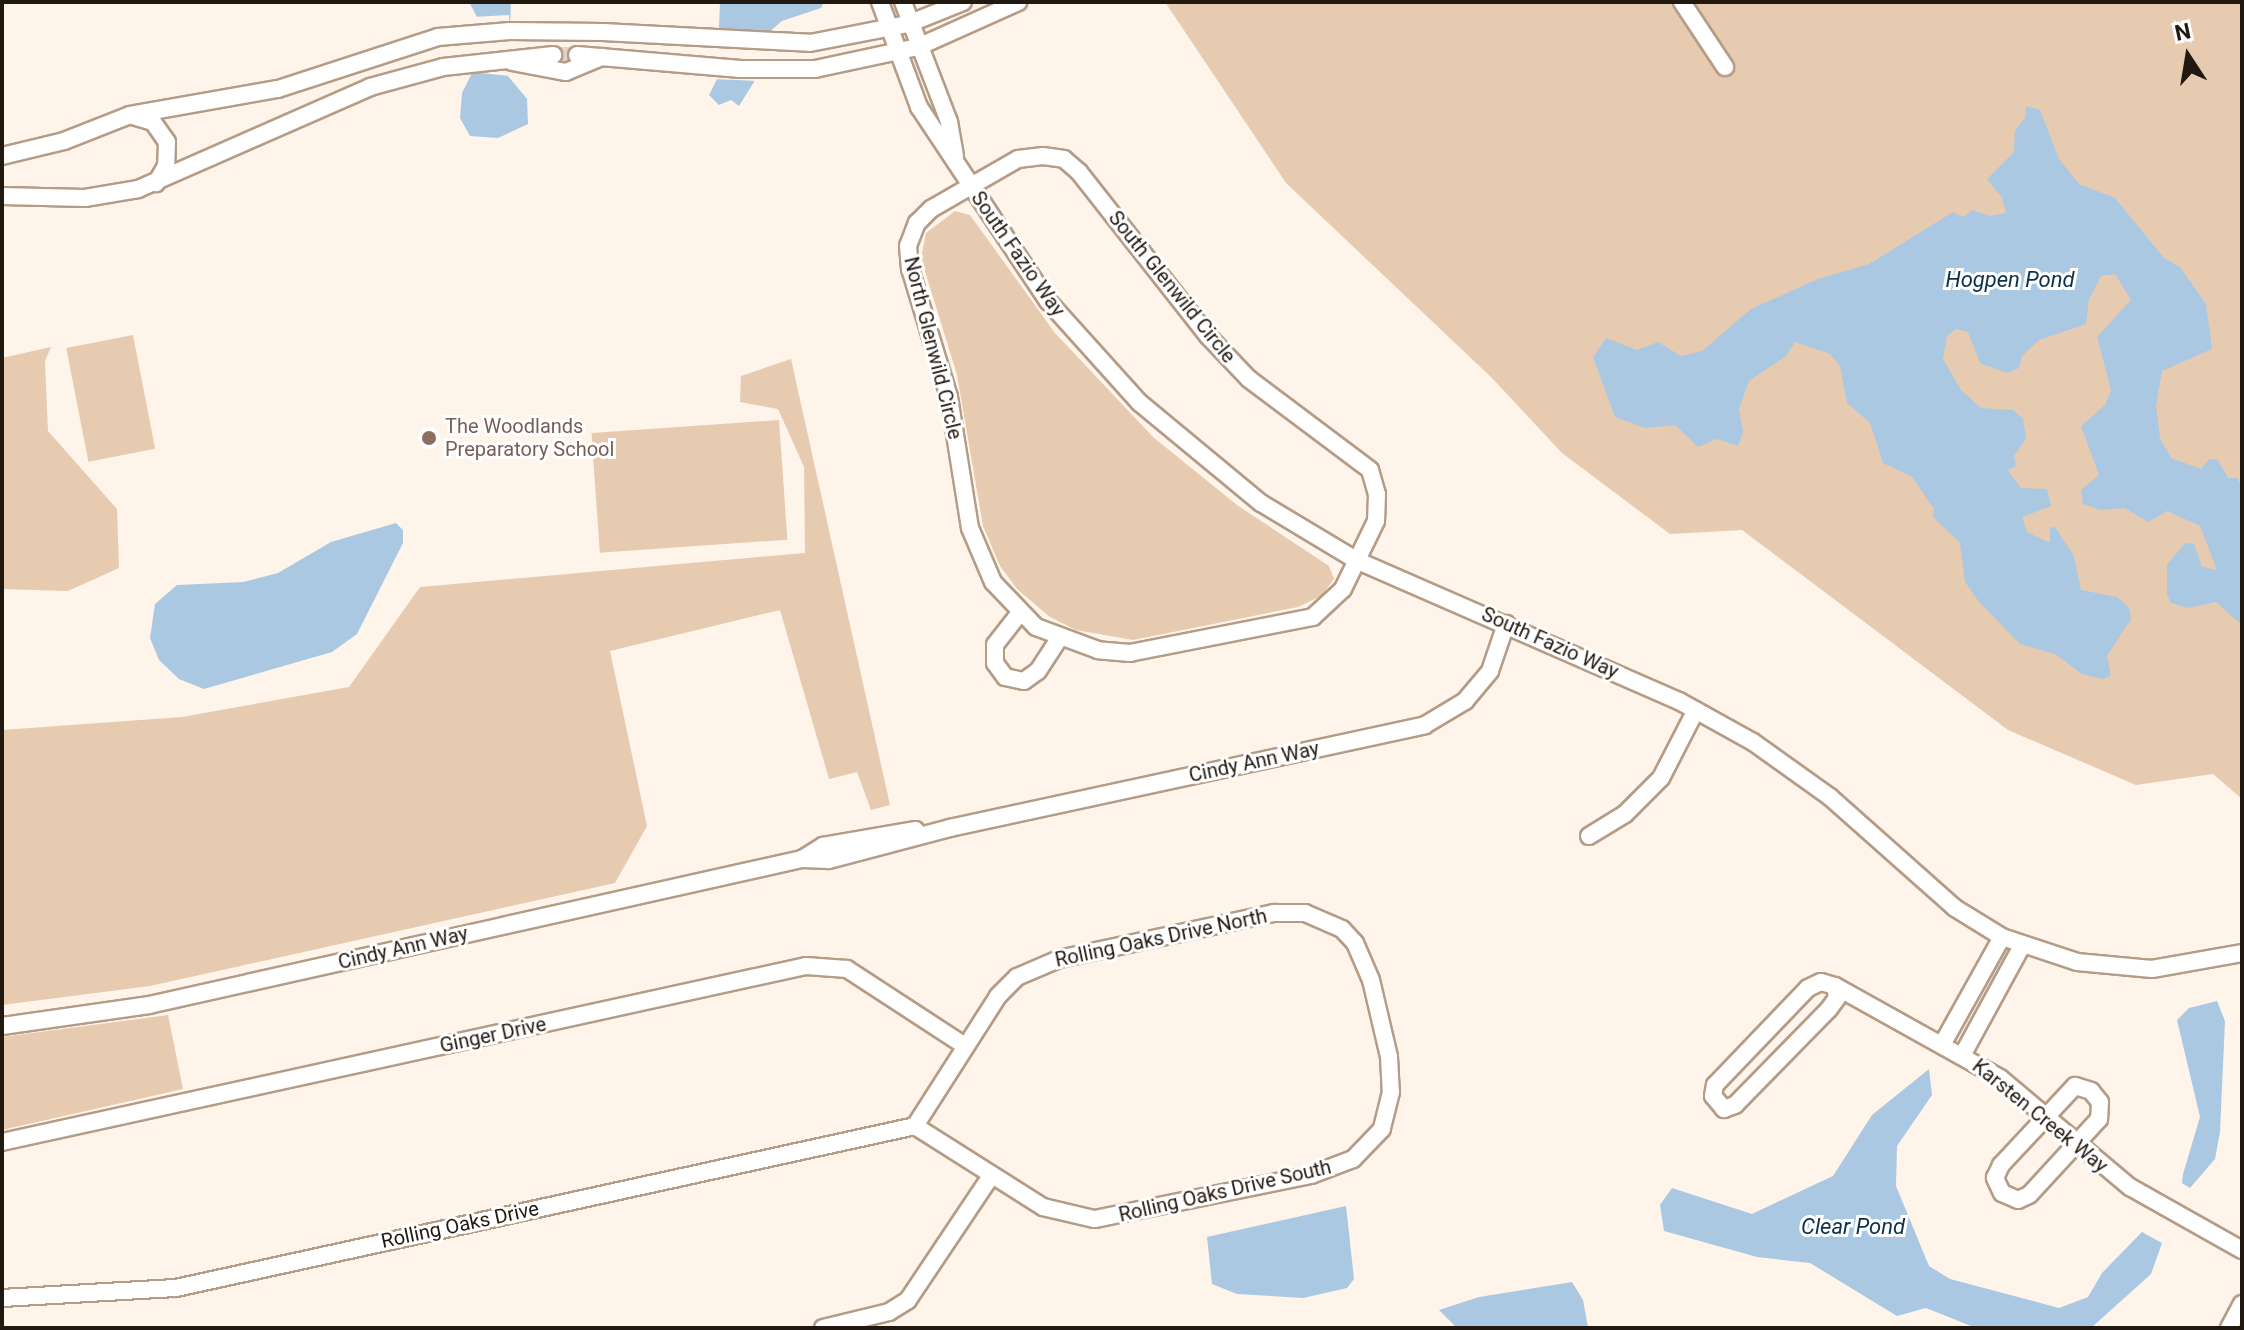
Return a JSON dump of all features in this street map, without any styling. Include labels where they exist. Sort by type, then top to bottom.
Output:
[{"type":"street","name":"South Fazio Way","points":[[880,2],[896,54],[935,134],[955,156],[1048,301],[1140,403],[1261,503],[1356,560],[1696,710],[1753,742],[1830,797],[1955,908],[2002,937],[2077,962],[2152,969],[2242,953]]},
{"type":"street","name":"South Fazio Way","points":[[903,2],[908,24],[949,122],[955,156]]},
{"type":"street","points":[[2,156],[64,141],[130,115],[278,89],[403,45],[472,32],[543,31],[583,24],[603,32],[773,44],[887,29],[963,2]]},
{"type":"street","points":[[577,55],[769,71],[815,69],[918,47],[1018,2]]},
{"type":"street","points":[[1682,2],[1725,67]]},
{"type":"street","points":[[602,57],[603,32]]},
{"type":"street","points":[[403,45],[411,75]]},
{"type":"street","points":[[2,196],[85,198],[156,183],[370,87],[471,62],[511,62],[553,55]]},
{"type":"street","points":[[511,62],[566,72],[602,57]]},
{"type":"street","points":[[130,115],[153,122],[167,142],[166,166],[156,183]]},
{"type":"street","name":"South Glenwild Circle","points":[[971,185],[1018,159],[1043,156],[1064,159],[1079,172],[1208,336],[1249,379],[1370,470],[1377,494],[1376,521],[1343,589],[1313,617],[1144,652],[1098,650],[1059,639],[1019,614],[993,582]]},
{"type":"street","name":"North Glenwild Circle","points":[[971,185],[931,209],[917,223],[908,246],[910,269],[949,397],[970,528],[993,582]]},
{"type":"street","points":[[1019,614],[995,645],[995,663],[1005,677],[1024,681],[1038,671],[1059,639]]},
{"type":"street","name":"Cindy Ann Way","points":[[2,1026],[149,1005],[802,859],[823,846],[874,834],[950,828],[1425,725],[1465,701],[1490,671],[1506,624]]},
{"type":"street","points":[[1589,836],[1625,814],[1661,778],[1696,710]]},
{"type":"street","name":"Rolling Oaks Drive North","points":[[915,1126],[998,996],[1038,965],[1274,913],[1305,913],[1342,929],[1363,959],[1380,1016]]},
{"type":"street","points":[[1943,1043],[2002,937]]},
{"type":"street","points":[[1963,1054],[2022,946]]},
{"type":"street","name":"Ginger Drive","points":[[2,1142],[806,966],[847,969],[965,1046]]},
{"type":"street","points":[[1821,982],[1835,986],[1837,998],[1829,1009],[1735,1105],[1724,1109],[1713,1096],[1715,1085],[1808,988],[1821,982]]},
{"type":"street","name":"Karsten Creek Way","points":[[1835,986],[1963,1054],[2074,1146],[2130,1187],[2242,1250]]},
{"type":"street","name":"Rolling Oaks Drive South","points":[[915,1126],[1043,1207],[1094,1219],[1334,1167],[1371,1145],[1385,1119],[1391,1074],[1380,1016]]},
{"type":"street","points":[[2075,1086],[2091,1091],[2100,1102],[2099,1119],[2074,1146],[2029,1195],[2018,1200],[2002,1193],[1995,1178],[2001,1165],[2075,1086]]},
{"type":"street","name":"Rolling Oaks Drive","points":[[2,1298],[176,1288],[915,1126]]},
{"type":"street","points":[[823,1328],[889,1312],[908,1300],[991,1176]]},
{"type":"street","points":[[2229,1328],[2242,1304]]},
{"type":"shaded area","points":[[1165,2],[2242,2],[2242,799],[2213,774],[2136,785],[2008,730],[1742,530],[1670,534],[1562,453],[1492,378],[1286,183]]},
{"type":"shaded area","points":[[955,211],[970,215],[1055,333],[1153,437],[1237,505],[1329,566],[1334,579],[1321,596],[1298,607],[1133,640],[1076,630],[1050,617],[1017,589],[1000,566],[983,526],[957,375],[921,258],[926,233]]},
{"type":"shaded area","points":[[133,335],[155,449],[88,462],[66,348]]},
{"type":"shaded area","points":[[51,347],[45,361],[48,431],[117,509],[119,568],[68,591],[2,589],[2,358]]},
{"type":"shaded area","points":[[791,359],[890,805],[871,810],[857,772],[829,779],[780,610],[610,651],[647,826],[615,883],[150,986],[2,1005],[2,730],[182,717],[349,687],[420,587],[805,553],[804,467],[778,409],[740,402],[741,376]]},
{"type":"shaded area","points":[[779,420],[787,540],[600,553],[591,433]]},
{"type":"shaded area","points":[[168,1015],[183,1089],[2,1130],[2,1037]]},
{"type":"water","points":[[469,2],[511,2],[508,76],[527,99],[528,124],[498,138],[470,136],[460,118],[462,93],[472,73],[477,17]]},
{"type":"water","points":[[720,2],[824,2],[821,8],[782,21],[768,33],[754,82],[739,106],[731,100],[719,105],[709,95],[717,79]]},
{"type":"water","name":"Hogpen Pond","points":[[2026,106],[2040,110],[2059,159],[2079,184],[2115,198],[2164,258],[2180,267],[2206,304],[2212,349],[2162,371],[2156,406],[2160,438],[2171,458],[2201,469],[2209,459],[2218,460],[2228,478],[2237,478],[2242,487],[2242,625],[2216,602],[2188,608],[2171,603],[2167,595],[2167,565],[2185,543],[2194,544],[2202,567],[2217,570],[2200,526],[2167,511],[2148,522],[2125,508],[2100,510],[2083,504],[2081,490],[2099,475],[2081,426],[2105,405],[2111,390],[2097,337],[2131,300],[2115,274],[2101,276],[2089,299],[2086,324],[2039,340],[2022,356],[2019,368],[2007,373],[1980,363],[1968,332],[1956,329],[1947,336],[1943,359],[1961,390],[1981,408],[2013,410],[2023,419],[2026,438],[2014,456],[2016,466],[2008,470],[2021,488],[2047,489],[2051,506],[2022,517],[2027,532],[2050,543],[2050,528],[2055,527],[2074,556],[2081,590],[2117,597],[2129,608],[2131,619],[2107,656],[2111,676],[2102,679],[2082,674],[2055,654],[2020,644],[1979,602],[1965,582],[1960,543],[1933,517],[1934,509],[1912,477],[1883,463],[1870,423],[1847,403],[1840,366],[1830,354],[1795,342],[1786,356],[1749,381],[1739,409],[1743,432],[1738,446],[1717,439],[1698,447],[1675,425],[1645,428],[1615,417],[1593,357],[1606,338],[1637,350],[1658,342],[1681,356],[1702,351],[1751,309],[1818,279],[1869,264],[1953,212],[1963,217],[1973,210],[1989,216],[2006,213],[2002,198],[1987,179],[2014,152],[2015,131],[2025,118]]},
{"type":"water","points":[[396,523],[403,530],[403,543],[357,634],[332,652],[204,689],[179,679],[159,660],[150,638],[155,604],[177,585],[243,582],[278,573],[331,542]]},
{"type":"water","points":[[2217,1001],[2225,1021],[2220,1132],[2215,1159],[2190,1188],[2182,1183],[2183,1174],[2200,1117],[2177,1020],[2189,1008]]},
{"type":"water","name":"Clear Pond","points":[[1929,1069],[1932,1095],[1897,1146],[1896,1186],[1929,1266],[1950,1279],[2059,1308],[2088,1297],[2102,1273],[2142,1232],[2162,1243],[2151,1274],[2091,1328],[1976,1328],[1926,1308],[1897,1316],[1810,1263],[1757,1257],[1664,1231],[1660,1205],[1672,1188],[1752,1214],[1833,1176],[1872,1115]]},
{"type":"water","points":[[1346,1206],[1354,1279],[1347,1288],[1303,1298],[1237,1294],[1212,1284],[1207,1237]]},
{"type":"water","points":[[1572,1282],[1583,1300],[1588,1328],[1457,1328],[1439,1310],[1479,1297]]},
{"type":"pier","points":[[509,15],[511,76],[470,72],[473,17]]},
{"type":"pier","points":[[717,30],[773,34],[758,81],[713,79]]},
{"type":"tunnel","points":[[553,55],[577,55]]},
{"type":"place","name":"The Woodlands Preparatory School","points":[[429,438]]}]
